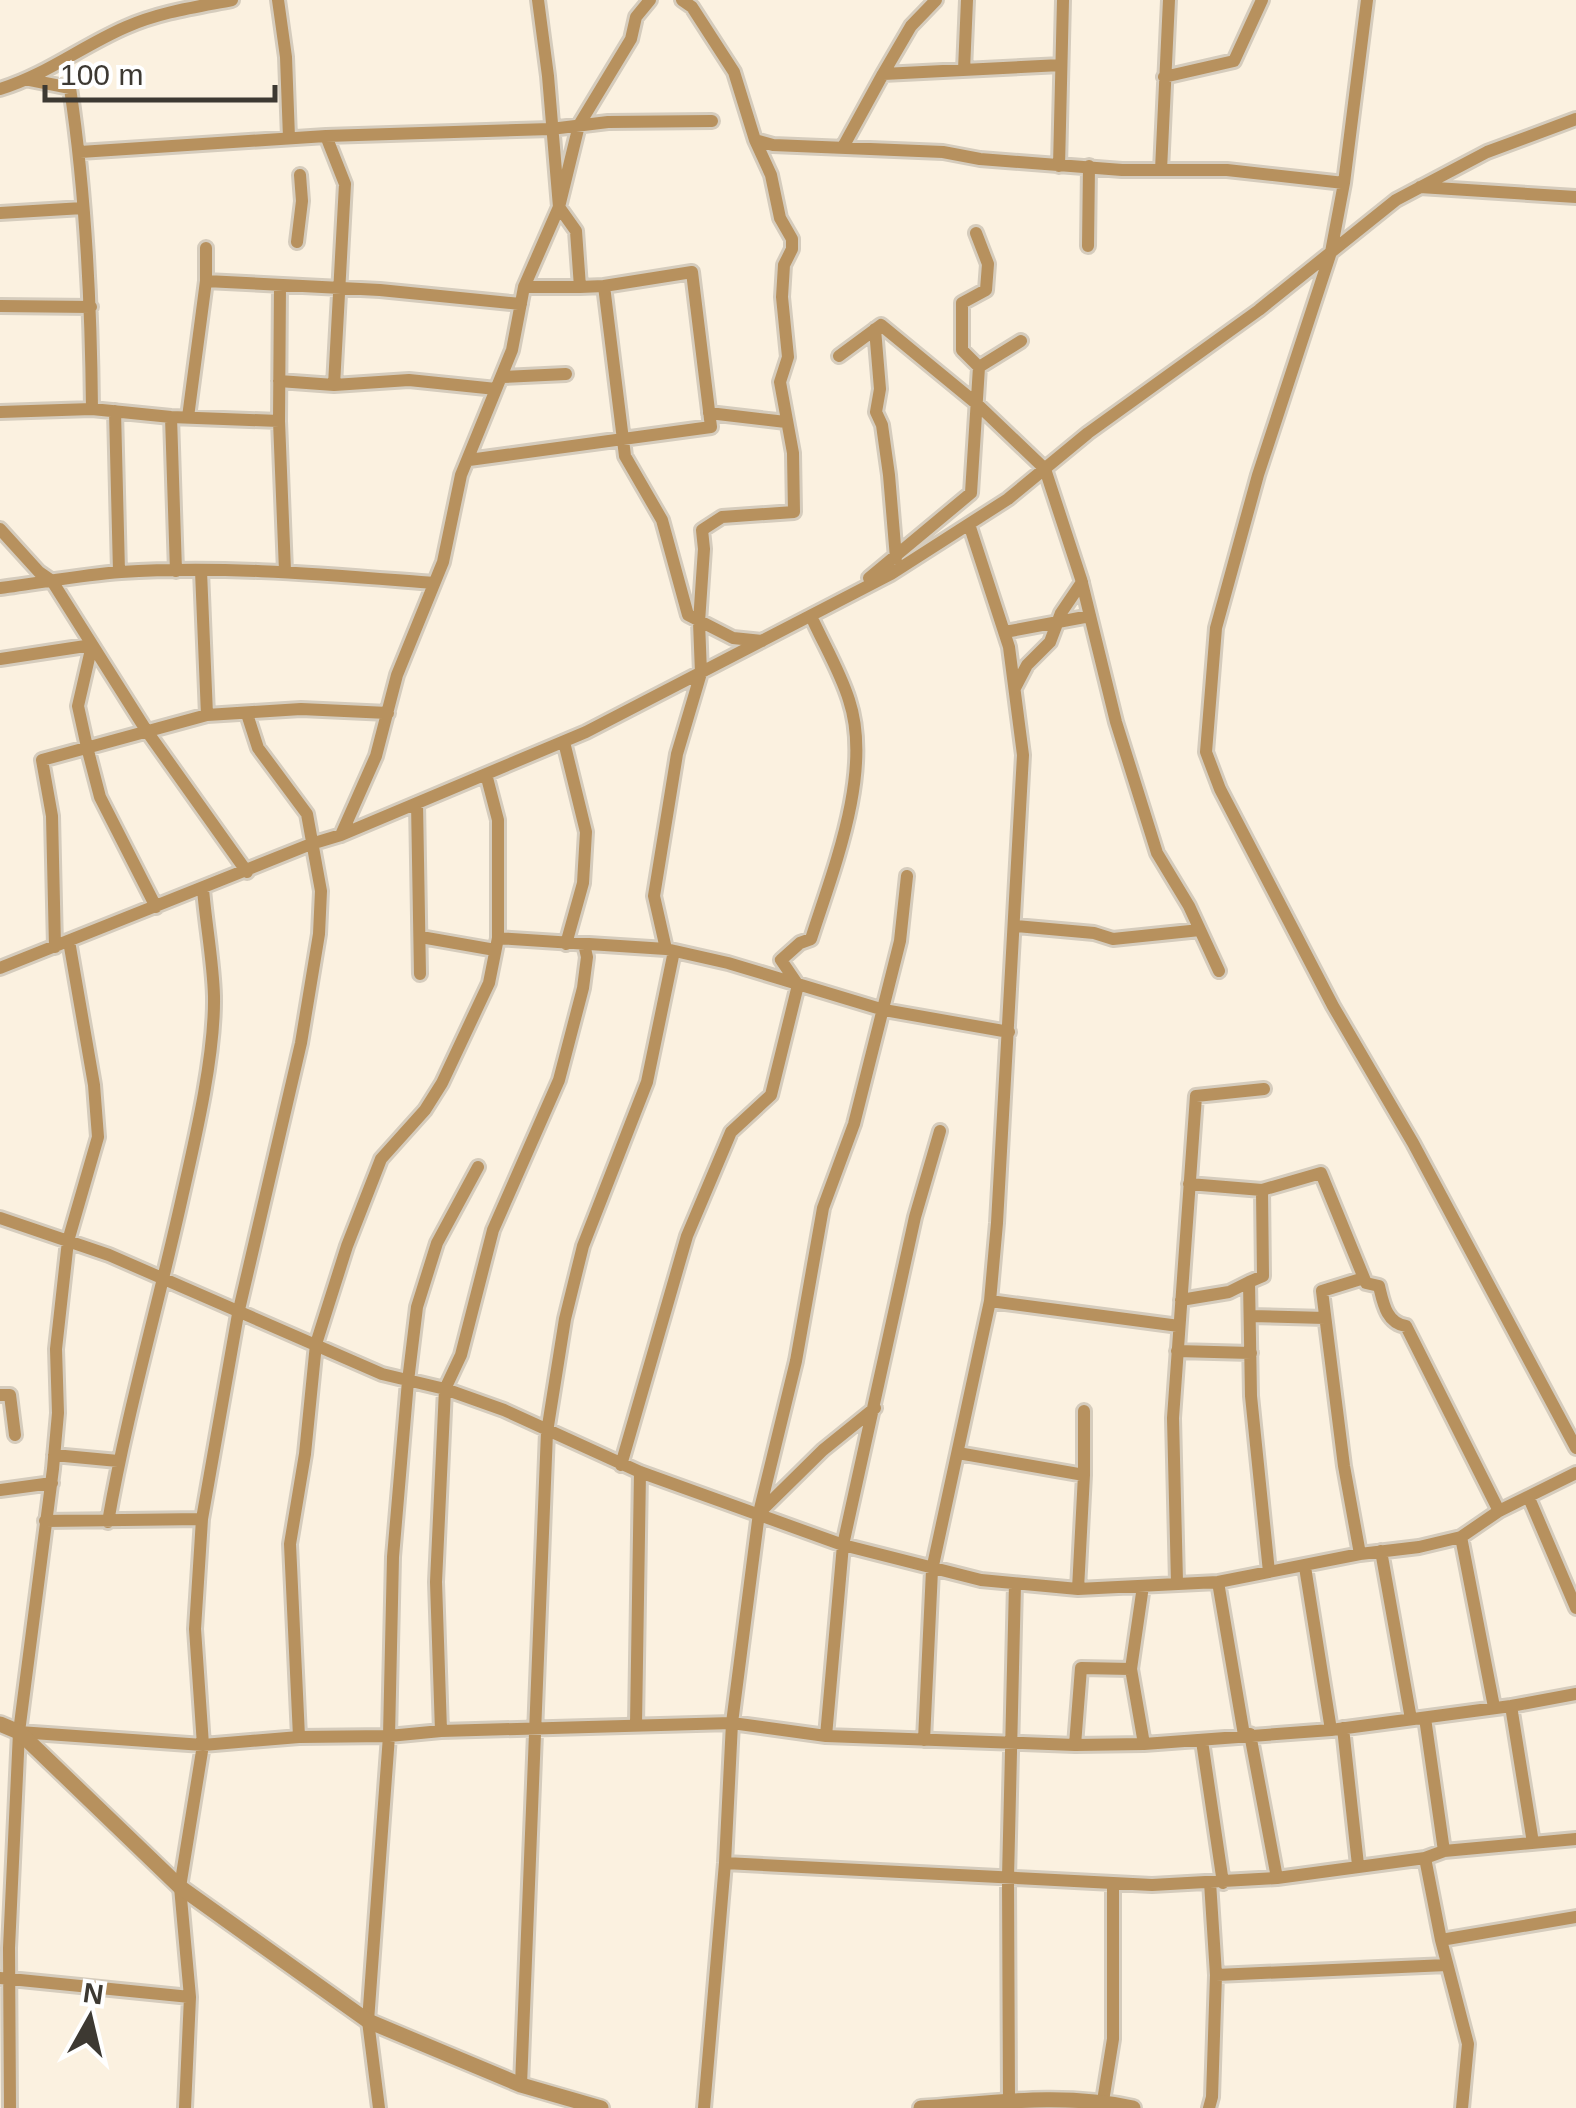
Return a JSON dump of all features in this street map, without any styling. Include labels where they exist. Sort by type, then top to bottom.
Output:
[{"type":"street","points":[[0,89],[30,80],[125,28],[178,5],[232,0]]},
{"type":"street","points":[[278,0],[286,57],[289,138]]},
{"type":"street","points":[[538,0],[559,208],[576,231],[580,287]]},
{"type":"street","points":[[341,836],[376,756],[397,675],[443,562],[461,475],[512,350],[524,287],[559,208],[579,126],[631,39],[636,16],[650,0]]},
{"type":"street","points":[[521,2085],[537,1730],[541,1530],[547,1432],[565,1319],[583,1246],[647,1082],[670,950],[654,896],[677,754],[701,673],[702,530],[722,517],[794,512],[793,452],[780,382],[788,358],[782,297],[784,266],[792,239],[780,218],[771,174],[754,140],[734,72],[692,7],[682,0]]},
{"type":"street","points":[[843,147],[911,26],[936,0]]},
{"type":"street","points":[[964,70],[967,0]]},
{"type":"street","points":[[1059,166],[1063,0]]},
{"type":"street","points":[[1161,170],[1170,0]]},
{"type":"street","points":[[1164,78],[1234,62],[1262,0]]},
{"type":"street","points":[[1367,0],[1331,252],[1258,475],[1216,628],[1206,752],[1220,789],[1333,1006],[1414,1143],[1576,1448]]},
{"type":"street","points":[[883,74],[1062,64]]},
{"type":"street","points":[[30,80],[70,88],[80,152],[91,306],[92,409]]},
{"type":"street","points":[[0,968],[311,844],[341,836],[564,742],[890,574],[1008,499],[1158,380],[1259,310],[1396,200],[1487,152],[1576,119]]},
{"type":"street","points":[[80,152],[326,136],[712,120]]},
{"type":"street","points":[[326,136],[345,184],[334,384]]},
{"type":"street","points":[[754,140],[773,145],[943,152],[1059,166],[1228,170],[1344,182]]},
{"type":"street","points":[[1088,166],[1088,246]]},
{"type":"street","points":[[297,242],[302,201],[300,175]]},
{"type":"street","points":[[1420,187],[1576,197]]},
{"type":"street","points":[[0,213],[82,208]]},
{"type":"street","points":[[830,606],[896,558],[971,493],[979,368],[962,350],[962,303],[986,290],[988,264],[976,232]]},
{"type":"street","points":[[188,418],[206,281],[206,248]]},
{"type":"street","points":[[469,460],[710,427],[692,272],[604,286],[524,287]]},
{"type":"street","points":[[206,281],[521,304]]},
{"type":"street","points":[[280,285],[279,421],[285,571]]},
{"type":"street","points":[[604,286],[624,456],[662,520],[688,614],[734,638],[764,641]]},
{"type":"street","points":[[0,306],[91,306]]},
{"type":"street","points":[[839,356],[881,324],[976,404],[1044,469],[1082,582],[1116,722],[1157,853],[1220,971]]},
{"type":"street","points":[[875,329],[880,389],[876,412],[882,425],[889,476],[896,558]]},
{"type":"street","points":[[979,368],[1021,342]]},
{"type":"street","points":[[279,382],[499,383],[566,374]]},
{"type":"street","points":[[0,412],[92,409],[279,421]]},
{"type":"street","points":[[115,411],[119,572]]},
{"type":"street","points":[[709,414],[786,422]]},
{"type":"street","points":[[171,417],[176,571]]},
{"type":"street","points":[[924,1740],[932,1570],[990,1300],[1023,755],[1005,632],[969,524]]},
{"type":"street","points":[[0,529],[52,582],[146,730],[247,872]]},
{"type":"street","points":[[0,588],[119,572],[176,571],[285,571],[434,583]]},
{"type":"street","points":[[201,571],[207,714]]},
{"type":"street","points":[[1014,688],[1027,665],[1050,642],[1082,582]]},
{"type":"street","points":[[622,1465],[687,1236],[731,1132],[770,1096],[798,985],[781,960],[800,943],[812,940],[842,834],[857,764],[850,702],[811,616]]},
{"type":"street","points":[[1005,632],[1090,616]]},
{"type":"street","points":[[0,659],[92,645]]},
{"type":"street","points":[[92,645],[78,706],[87,747],[100,797],[156,908]]},
{"type":"street","points":[[55,947],[52,816],[42,760],[207,714],[301,709],[388,713]]},
{"type":"street","points":[[186,2108],[190,1997],[180,1887],[202,1744],[194,1629],[202,1519],[238,1314],[300,1043],[319,934],[321,891],[307,814],[258,748],[248,714]]},
{"type":"street","points":[[564,742],[586,832],[583,883],[566,944]]},
{"type":"street","points":[[299,1737],[290,1544],[306,1454],[316,1344],[347,1246],[381,1160],[425,1110],[442,1083],[489,982],[496,944],[498,820],[486,774]]},
{"type":"street","points":[[417,803],[420,974]]},
{"type":"street","points":[[704,2108],[726,1863],[732,1723],[759,1513],[796,1361],[823,1208],[854,1124],[900,941],[906,876]]},
{"type":"street","points":[[108,1522],[118,1461],[191,1167],[214,998],[202,890]]},
{"type":"street","points":[[1015,926],[1113,938],[1200,930]]},
{"type":"street","points":[[420,937],[496,944],[584,944],[670,950],[728,963],[884,1010],[1009,1032]]},
{"type":"street","points":[[10,2108],[5,1978],[19,1732],[52,1482],[58,1413],[56,1349],[68,1242],[98,1136],[94,1085],[69,941]]},
{"type":"street","points":[[442,1731],[436,1582],[445,1389],[461,1355],[493,1230],[559,1080],[583,988],[588,958],[584,944]]},
{"type":"street","points":[[1177,1582],[1173,1418],[1196,1096],[1264,1089]]},
{"type":"street","points":[[826,1736],[843,1545],[915,1217],[940,1131]]},
{"type":"street","points":[[378,2108],[368,2021],[388,1736],[392,1557],[408,1382],[417,1307],[437,1243],[478,1167]]},
{"type":"street","points":[[1189,1184],[1262,1190],[1321,1172],[1366,1283],[1379,1286],[1385,1312],[1398,1325],[1406,1326],[1498,1511]]},
{"type":"street","points":[[1181,1300],[1229,1292],[1263,1276],[1262,1190]]},
{"type":"street","points":[[0,1218],[165,1279],[382,1374],[445,1389],[504,1410],[640,1472],[843,1545],[932,1570],[1015,1584],[1078,1589],[1218,1582],[1360,1554],[1419,1547],[1460,1537],[1498,1511],[1576,1474]]},
{"type":"street","points":[[1360,1554],[1344,1466],[1322,1291],[1364,1278]]},
{"type":"street","points":[[1250,1282],[1252,1396],[1269,1572]]},
{"type":"street","points":[[990,1300],[1179,1326]]},
{"type":"street","points":[[1250,1316],[1325,1318]]},
{"type":"street","points":[[1177,1351],[1250,1353]]},
{"type":"street","points":[[0,1395],[10,1395],[15,1435]]},
{"type":"street","points":[[759,1513],[823,1450],[876,1408]]},
{"type":"street","points":[[1078,1589],[1084,1411]]},
{"type":"street","points":[[958,1452],[1084,1474]]},
{"type":"street","points":[[54,1454],[118,1461]]},
{"type":"street","points":[[636,1725],[640,1472]]},
{"type":"street","points":[[0,1490],[52,1482]]},
{"type":"street","points":[[1529,1498],[1576,1608]]},
{"type":"street","points":[[44,1522],[202,1519]]},
{"type":"street","points":[[1460,1537],[1494,1706]]},
{"type":"street","points":[[1381,1551],[1444,1850]]},
{"type":"street","points":[[1305,1567],[1337,1729],[1358,1865]]},
{"type":"street","points":[[1218,1582],[1277,1878]]},
{"type":"street","points":[[1009,2102],[1008,1878],[1015,1584]]},
{"type":"street","points":[[1143,1586],[1130,1670],[1144,1744]]},
{"type":"street","points":[[1075,1745],[1081,1668],[1130,1670]]},
{"type":"street","points":[[0,1724],[19,1732],[202,1744],[442,1731],[732,1723],[826,1736],[1144,1744],[1337,1729],[1576,1694]]},
{"type":"street","points":[[1511,1706],[1533,1843]]},
{"type":"street","points":[[19,1732],[180,1887],[368,2021],[521,2085],[601,2108]]},
{"type":"street","points":[[1202,1741],[1216,1883],[1212,2098],[1208,2108]]},
{"type":"street","points":[[726,1863],[1114,1883],[1216,1883],[1425,1858],[1444,1850],[1576,1839]]},
{"type":"street","points":[[1425,1858],[1468,2044],[1462,2108]]},
{"type":"street","points":[[1102,2101],[1114,2039],[1114,1883]]},
{"type":"street","points":[[1441,1940],[1576,1917]]},
{"type":"street","points":[[1216,1974],[1447,1965]]},
{"type":"street","points":[[5,1978],[190,1997]]},
{"type":"street","points":[[921,2108],[1044,2098],[1102,2101],[1133,2108]]}]
